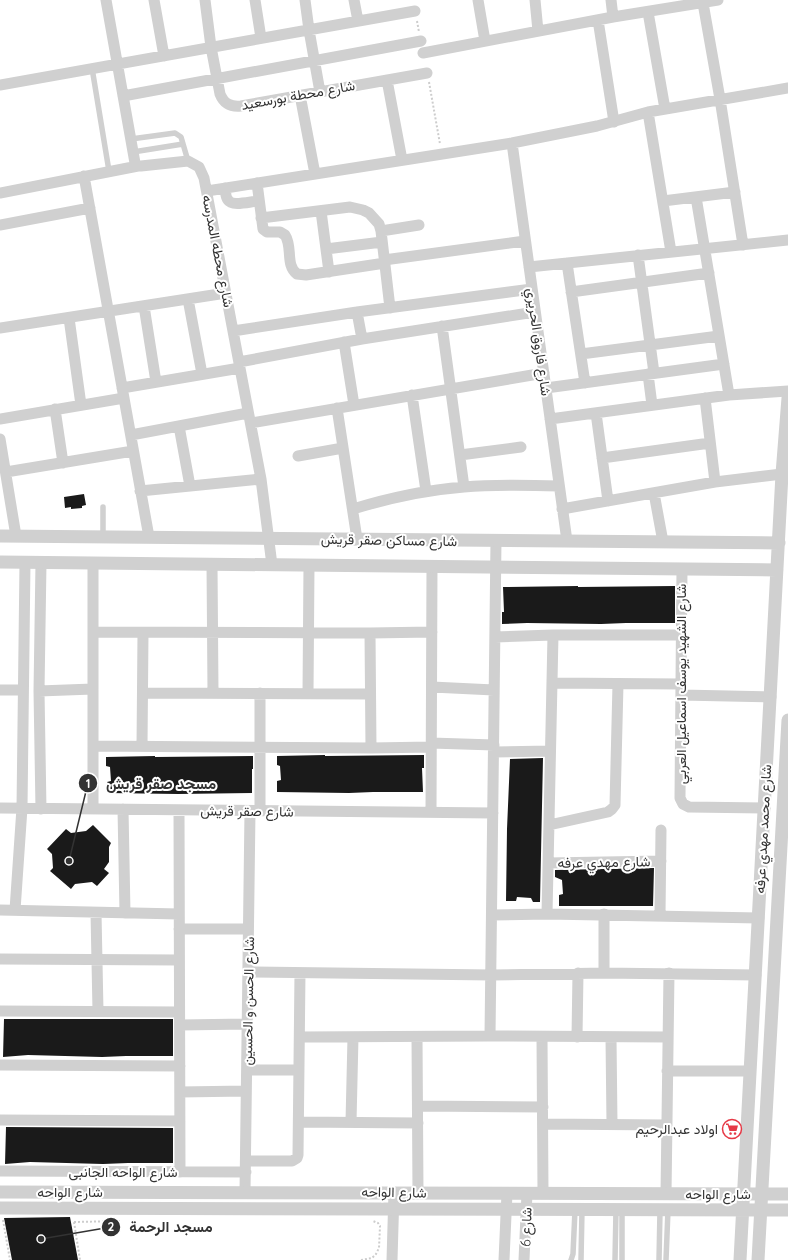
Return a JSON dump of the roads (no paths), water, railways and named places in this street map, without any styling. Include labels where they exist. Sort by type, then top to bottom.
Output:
[{"type":"street","points":[[106,0],[135,163],[138,166]]},
{"type":"street","points":[[154,0],[164,56]]},
{"type":"street","name":"شارع محطة بورسعيد","points":[[205,0],[217,79],[222,99],[230,106],[427,73]]},
{"type":"street","points":[[255,0],[261,38]]},
{"type":"street","points":[[305,0],[320,92]]},
{"type":"street","points":[[354,0],[358,21]]},
{"type":"street","points":[[478,0],[485,41]]},
{"type":"street","points":[[535,0],[538,32]]},
{"type":"street","points":[[611,0],[613,17]]},
{"type":"street","points":[[423,53],[613,17],[648,12],[674,4],[718,0]]},
{"type":"street","points":[[703,2],[743,244]]},
{"type":"street","points":[[0,85],[415,11]]},
{"type":"street","points":[[648,12],[665,109]]},
{"type":"street","points":[[598,20],[614,122]]},
{"type":"street","points":[[123,96],[421,41]]},
{"type":"street","points":[[387,80],[402,160]]},
{"type":"street","points":[[206,191],[512,143],[614,122],[648,112],[788,88]]},
{"type":"street","points":[[300,95],[315,174]]},
{"type":"street","points":[[648,112],[671,252]]},
{"type":"street","name":"شارع فاروق الحريري","points":[[512,143],[567,541]]},
{"type":"street","points":[[0,193],[138,166],[188,161]]},
{"type":"street","name":"شارع محطه المدرسه","points":[[188,161],[199,167],[202,172],[206,191],[262,479],[272,565]]},
{"type":"street","points":[[84,176],[149,537]]},
{"type":"street","points":[[257,183],[261,218],[265,231],[270,233],[283,233],[287,238],[291,264],[294,272],[301,275],[329,272],[525,241]]},
{"type":"street","points":[[225,188],[226,198],[233,204],[259,200]]},
{"type":"street","points":[[663,201],[735,192]]},
{"type":"street","points":[[696,197],[729,395]]},
{"type":"street","points":[[261,218],[350,207],[363,210],[375,218],[382,236],[390,308]]},
{"type":"street","points":[[0,225],[90,208]]},
{"type":"street","points":[[321,211],[329,272]]},
{"type":"street","points":[[326,249],[382,236],[419,225]]},
{"type":"street","points":[[529,267],[788,240]]},
{"type":"street","points":[[638,255],[650,345],[652,405]]},
{"type":"street","points":[[567,263],[585,383]]},
{"type":"street","points":[[571,292],[709,273]]},
{"type":"street","points":[[233,331],[357,312],[532,290]]},
{"type":"street","points":[[0,328],[226,294]]},
{"type":"street","points":[[188,299],[202,374]]},
{"type":"street","points":[[144,306],[156,382]]},
{"type":"street","points":[[357,312],[362,339]]},
{"type":"street","points":[[0,418],[82,405],[156,382],[202,374],[344,342],[535,312]]},
{"type":"street","points":[[69,318],[82,405]]},
{"type":"street","points":[[442,326],[464,486]]},
{"type":"street","points":[[581,354],[719,336]]},
{"type":"street","points":[[344,342],[354,405]]},
{"type":"street","points":[[546,388],[724,364]]},
{"type":"street","points":[[130,436],[179,426],[336,408],[544,373]]},
{"type":"street","points":[[550,419],[729,395],[788,390]]},
{"type":"street","points":[[412,395],[426,491]]},
{"type":"street","points":[[705,398],[715,482]]},
{"type":"street","name":"شارع محمد مهدي عرفه","points":[[740,1260],[777,570],[785,473],[788,398]]},
{"type":"street","points":[[336,408],[357,539]]},
{"type":"street","points":[[55,409],[63,463]]},
{"type":"street","points":[[596,413],[608,501]]},
{"type":"street","points":[[179,426],[190,486]]},
{"type":"street","points":[[0,439],[4,477],[16,536]]},
{"type":"street","points":[[602,458],[710,443]]},
{"type":"street","points":[[460,455],[521,447]]},
{"type":"street","points":[[298,456],[343,448]]},
{"type":"street","points":[[4,477],[63,463],[133,451]]},
{"type":"street","points":[[562,509],[715,482],[785,473]]},
{"type":"street","points":[[140,491],[262,479]]},
{"type":"street","points":[[353,509],[426,491],[464,486],[559,486]]},
{"type":"street","points":[[654,493],[663,542]]},
{"type":"street","name":"شارع مساكن صقر قريش","points":[[0,536],[779,543]]},
{"type":"street","points":[[490,1036],[492,975],[496,541]]},
{"type":"street","name":"شارع مساكن صقر قريش","points":[[0,562],[777,570]]},
{"type":"street","points":[[15,910],[22,808],[25,562]]},
{"type":"street","points":[[41,563],[39,691],[41,809]]},
{"type":"street","points":[[93,809],[94,563]]},
{"type":"street","points":[[212,564],[213,693]]},
{"type":"street","points":[[308,694],[309,565]]},
{"type":"street","points":[[431,812],[432,567]]},
{"type":"street","name":"شارع الشهيد يوسف اسماعيل العربي","points":[[682,569],[680,798],[686,806],[692,807],[764,808]]},
{"type":"street","points":[[93,632],[370,634],[432,632]]},
{"type":"street","points":[[142,746],[143,633]]},
{"type":"street","points":[[370,634],[371,748]]},
{"type":"street","points":[[495,637],[552,635],[681,635]]},
{"type":"street","points":[[547,914],[552,635]]},
{"type":"street","points":[[552,683],[618,684],[770,697]]},
{"type":"street","points":[[549,825],[608,812],[615,805],[618,684]]},
{"type":"street","points":[[432,687],[494,690]]},
{"type":"street","points":[[39,691],[93,689]]},
{"type":"street","points":[[0,690],[23,690]]},
{"type":"street","points":[[143,693],[370,694]]},
{"type":"street","name":"شارع الحسن و الحسين","points":[[245,1192],[248,929],[260,747],[260,693]]},
{"type":"street","name":"شارع محمد مهدي عرفه","points":[[758,1260],[788,720]]},
{"type":"street","points":[[93,746],[371,748],[431,745],[550,751]]},
{"type":"street","name":"شارع صقر قريش","points":[[0,808],[493,813]]},
{"type":"street","points":[[123,809],[125,913]]},
{"type":"street","points":[[179,810],[180,1172]]},
{"type":"street","points":[[660,915],[661,830]]},
{"type":"street","name":"شارع مهدي عرفه","points":[[548,863],[660,861]]},
{"type":"street","points":[[0,910],[179,914]]},
{"type":"street","points":[[96,912],[98,1011]]},
{"type":"street","points":[[492,915],[604,914],[759,918]]},
{"type":"street","points":[[604,914],[604,973]]},
{"type":"street","points":[[179,928],[248,929]]},
{"type":"street","points":[[0,959],[179,960]]},
{"type":"street","points":[[248,972],[492,975],[578,973],[756,974]]},
{"type":"street","points":[[246,1161],[292,1161],[295,1160],[298,1155],[300,973]]},
{"type":"street","points":[[577,1037],[578,973]]},
{"type":"street","points":[[666,1194],[669,973]]},
{"type":"street","points":[[0,1011],[180,1012]]},
{"type":"street","points":[[180,1025],[247,1024]]},
{"type":"street","points":[[300,1037],[668,1037]]},
{"type":"street","points":[[351,1122],[353,1037]]},
{"type":"street","points":[[417,1037],[418,1193]]},
{"type":"street","points":[[542,1037],[543,1193]]},
{"type":"street","points":[[611,1038],[612,1124]]},
{"type":"street","points":[[0,1065],[180,1066]]},
{"type":"street","points":[[247,1070],[299,1070]]},
{"type":"street","points":[[667,1071],[750,1071]]},
{"type":"street","points":[[180,1092],[246,1091]]},
{"type":"street","points":[[418,1106],[543,1107]]},
{"type":"street","points":[[0,1120],[180,1121]]},
{"type":"street","points":[[299,1122],[418,1123]]},
{"type":"street","points":[[543,1124],[667,1125]]},
{"type":"street","name":"شارع الواحه الجانبى","points":[[0,1171],[246,1172]]},
{"type":"street","name":"شارع الواحه","points":[[0,1192],[788,1194]]},
{"type":"street","points":[[392,1260],[394,1192]]},
{"type":"street","name":"شارع 6","points":[[504,1260],[507,1193]]},
{"type":"street","name":"شارع 6","points":[[525,1260],[527,1193]]},
{"type":"street","name":"شارع الواحه","points":[[0,1208],[393,1208],[664,1211],[788,1210]]},
{"type":"lane","points":[[92,68],[109,171]]},
{"type":"lane","points":[[131,139],[175,134],[181,138],[188,161]]},
{"type":"lane","points":[[133,152],[183,144]]},
{"type":"lane","points":[[103,507],[103,537]]},
{"type":"lane","points":[[570,1260],[573,1254],[578,1210]]},
{"type":"lane","points":[[578,1210],[581,1260]]},
{"type":"lane","points":[[616,1260],[619,1210]]},
{"type":"lane","points":[[619,1210],[622,1260]]},
{"type":"lane","points":[[659,1260],[664,1211]]},
{"type":"lane","points":[[664,1211],[666,1260]]},
{"type":"place","name":"مسجد صقر قريش","points":[[69,861]]},
{"type":"place","name":"اولاد عبدالرحيم","points":[[732,1129]]},
{"type":"place","name":"مسجد الرحمة","points":[[41,1239]]}]
